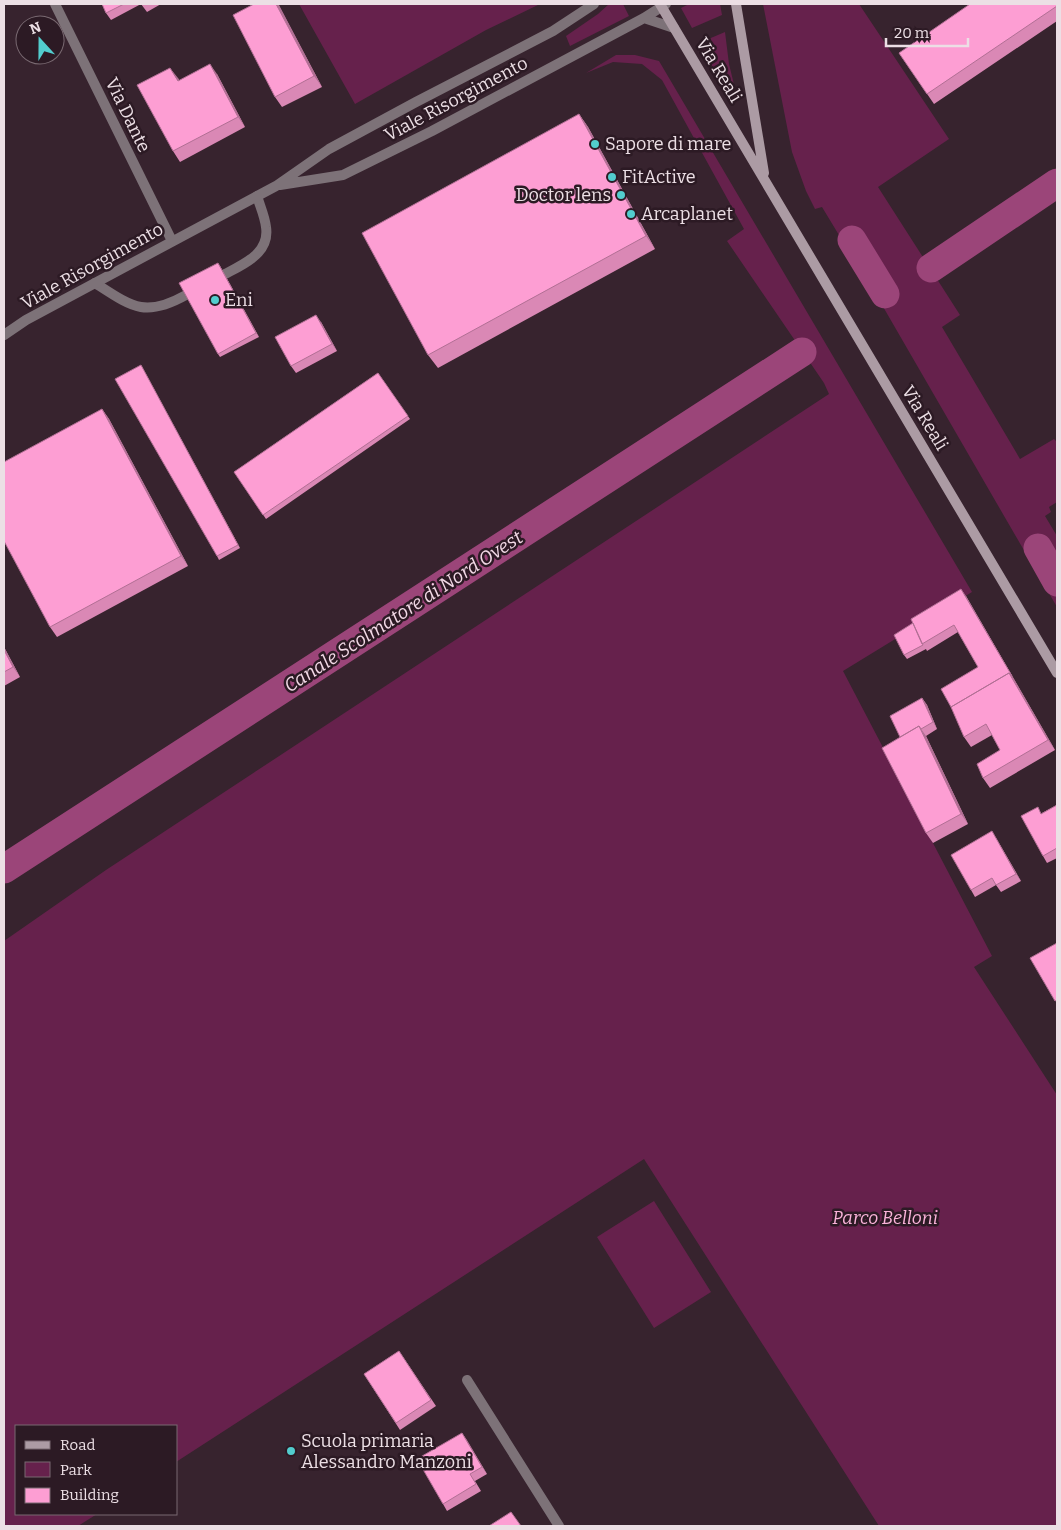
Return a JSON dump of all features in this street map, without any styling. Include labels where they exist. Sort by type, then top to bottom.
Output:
[{"type":"main road","name":"Via Reali","points":[[736,4],[765,179]]},
{"type":"main road","name":"Via Reali","points":[[662,5],[765,179],[783,213],[904,413],[1057,673]]},
{"type":"street","name":"Via Dante","points":[[54,4],[172,241]]},
{"type":"street","name":"Viale Risorgimento","points":[[4,335],[26,320],[276,186],[329,149],[552,31],[594,4]]},
{"type":"street","name":"Viale Risorgimento","points":[[276,186],[344,175],[432,132],[644,18],[662,5]]},
{"type":"street","points":[[644,18],[674,28]]},
{"type":"street","points":[[225,274],[249,262],[261,251],[266,240],[266,228],[258,196]]},
{"type":"street","points":[[95,283],[124,301],[146,307],[160,307],[186,294]]},
{"type":"street","points":[[467,1380],[559,1526]]},
{"type":"green space","points":[[299,4],[540,4],[486,30],[355,104]]},
{"type":"green space","points":[[609,4],[623,4],[629,16],[570,46],[566,36]]},
{"type":"green space","points":[[689,4],[720,4],[722,15],[692,28],[681,8]]},
{"type":"green space","points":[[763,4],[859,4],[949,139],[878,187],[960,315],[942,327],[1020,459],[1054,439],[1057,442],[1057,502],[1049,507],[1051,512],[1045,516],[1057,536],[1057,551],[1051,555],[1047,548],[1043,546],[1038,548],[1034,555],[1038,562],[1033,566],[878,298],[891,290],[859,236],[845,245],[822,207],[815,209],[806,191],[792,152]]},
{"type":"green space","points":[[725,32],[729,64],[738,101],[731,104],[699,43]]},
{"type":"green space","name":"Parco Belloni","points":[[616,55],[635,55],[659,61],[972,592],[843,671],[992,956],[974,967],[1057,1095],[1057,1526],[879,1526],[644,1159],[178,1461],[178,1425],[15,1425],[15,1515],[95,1515],[78,1526],[4,1526],[4,941],[106,870],[829,394],[824,383],[727,241],[744,229],[662,80],[642,64],[613,62],[586,73]]},
{"type":"green space","points":[[1045,572],[1050,581],[1057,583],[1057,607],[1039,576]]},
{"type":"green space","points":[[654,1201],[711,1292],[654,1328],[597,1237]]},
{"type":"building","points":[[102,4],[124,4],[106,13]]},
{"type":"building","points":[[254,4],[276,4],[314,76],[275,97],[233,15]]},
{"type":"building","points":[[970,4],[1057,4],[1057,6],[927,94],[899,53]]},
{"type":"building","points":[[210,64],[238,117],[173,151],[137,85],[170,68],[178,81]]},
{"type":"building","points":[[579,114],[646,236],[428,355],[362,233]]},
{"type":"building","points":[[218,263],[256,333],[218,354],[179,283]]},
{"type":"building","points":[[316,315],[332,344],[291,366],[275,337]]},
{"type":"building","points":[[141,365],[238,545],[217,556],[115,379]]},
{"type":"building","points":[[378,373],[408,416],[263,515],[234,472]]},
{"type":"building","points":[[102,409],[181,556],[50,627],[4,541],[4,462]]},
{"type":"building","points":[[961,589],[1012,676],[1009,673],[951,707],[941,689],[978,667],[954,625],[922,644],[911,619]]},
{"type":"building","points":[[913,623],[923,645],[904,655],[894,635]]},
{"type":"building","points":[[4,650],[13,667],[4,672]]},
{"type":"building","points":[[1009,673],[1048,740],[983,778],[977,764],[1000,750],[986,724],[964,737],[951,707]]},
{"type":"building","points":[[922,698],[933,722],[921,729],[919,726],[900,737],[890,716]]},
{"type":"building","points":[[919,726],[961,814],[926,833],[882,748]]},
{"type":"building","points":[[1057,805],[1057,848],[1043,856],[1021,816],[1038,807],[1041,814]]},
{"type":"building","points":[[992,831],[1016,874],[996,885],[992,878],[971,890],[951,855]]},
{"type":"building","points":[[1057,943],[1057,1000],[1055,1001],[1030,958]]},
{"type":"building","points":[[399,1351],[431,1400],[396,1423],[364,1374]]},
{"type":"building","points":[[462,1433],[482,1467],[470,1474],[476,1484],[443,1504],[417,1459]]},
{"type":"building","points":[[511,1512],[521,1526],[489,1526]]},
{"type":"waterway","name":"Canale Scolmatore di Nord Ovest","points":[[931,268],[1057,183]]},
{"type":"waterway","points":[[852,240],[885,294]]},
{"type":"waterway","points":[[861,254],[867,250]]},
{"type":"waterway","name":"Canale Scolmatore di Nord Ovest","points":[[4,869],[802,352]]},
{"type":"waterway","points":[[1038,548],[1057,582]]},
{"type":"place","name":"Sapore di mare","points":[[595,144]]},
{"type":"place","name":"FitActive","points":[[612,177]]},
{"type":"place","name":"Doctor lens","points":[[621,195]]},
{"type":"place","name":"Arcaplanet","points":[[631,214]]},
{"type":"place","name":"Eni","points":[[215,300]]},
{"type":"place","name":"Scuola primaria Alessandro Manzoni","points":[[291,1451]]}]
